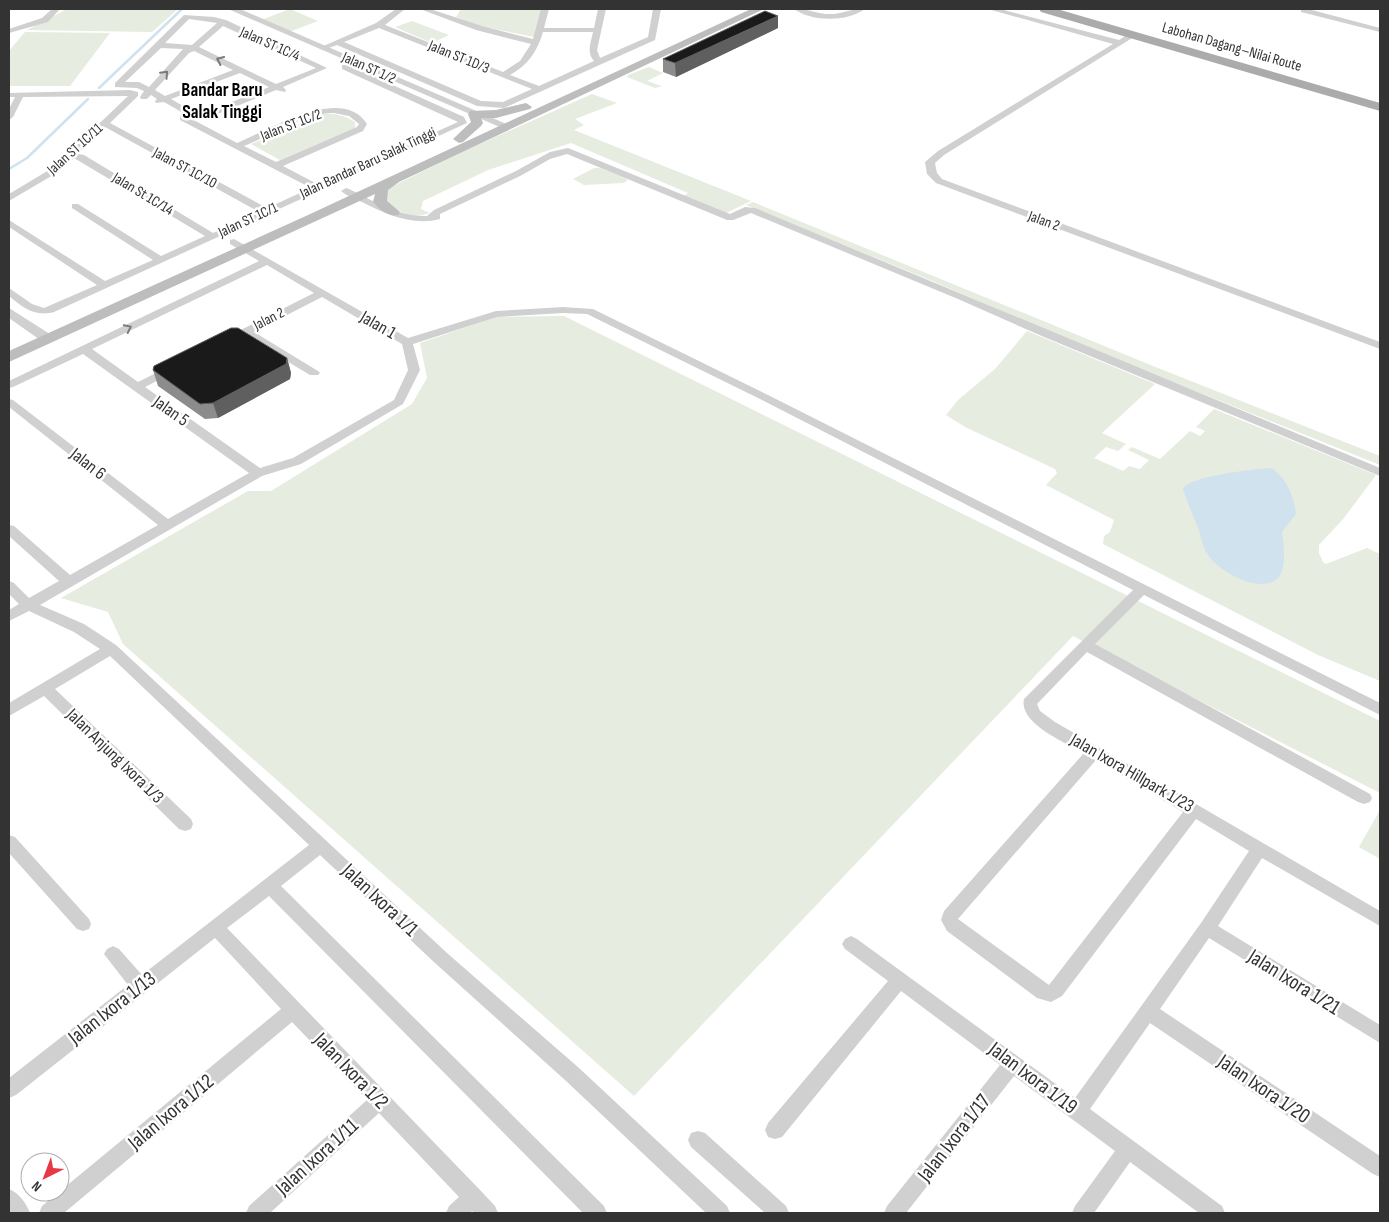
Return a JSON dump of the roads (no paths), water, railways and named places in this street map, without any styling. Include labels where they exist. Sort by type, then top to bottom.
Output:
[{"type":"main road","name":"Jalan Bandar Baru Salak Tinggi","points":[[239,246],[313,218],[352,193],[432,161],[500,124],[526,107],[741,9]]},
{"type":"main road","points":[[500,124],[760,9]]},
{"type":"main road","name":"Labohan Dagang–Nilai Route","points":[[1045,9],[1380,107]]},
{"type":"main road","name":"Labohan Dagang–Nilai Route","points":[[1069,9],[1380,101]]},
{"type":"main road","points":[[459,139],[477,123],[477,109],[496,114],[526,107]]},
{"type":"main road","name":"Jalan Bandar Baru Salak Tinggi","points":[[9,347],[43,336],[352,193],[459,139],[500,124]]},
{"type":"main road","points":[[393,212],[380,202],[382,188],[432,161]]},
{"type":"main road","points":[[313,218],[345,208],[367,208],[393,212]]},
{"type":"main road","name":"Jalan Bandar Baru Salak Tinggi","points":[[9,357],[43,336]]},
{"type":"street","points":[[9,31],[45,20],[56,9]]},
{"type":"street","points":[[212,9],[221,13],[218,21]]},
{"type":"street","name":"Jalan ST 1/2","points":[[233,9],[356,63],[477,109],[500,124]]},
{"type":"street","points":[[323,48],[379,25],[401,9]]},
{"type":"street","points":[[424,9],[480,29],[535,42]]},
{"type":"street","points":[[504,75],[515,70],[531,56],[545,9]]},
{"type":"street","points":[[599,61],[595,59],[593,50],[602,9]]},
{"type":"street","points":[[337,42],[477,109],[504,105],[652,38],[657,9]]},
{"type":"street","points":[[798,9],[832,18],[843,17],[861,9]]},
{"type":"street","points":[[992,9],[1119,43],[1133,35]]},
{"type":"street","points":[[1304,10],[1380,30]]},
{"type":"street","name":"Jalan ST 1C/4","points":[[142,94],[138,85],[118,85],[187,17],[218,21],[332,71]]},
{"type":"street","name":"Jalan ST 1C/11","points":[[9,198],[57,169],[104,124],[142,94],[218,21]]},
{"type":"street","name":"Jalan ST 1D/3","points":[[379,25],[538,89]]},
{"type":"street","points":[[539,30],[596,30]]},
{"type":"street","name":"Jalan 2","points":[[1119,43],[941,153],[930,162],[932,174],[939,181],[1380,346]]},
{"type":"street","points":[[159,45],[189,49],[280,89]]},
{"type":"street","points":[[9,95],[142,94],[164,99],[195,116],[203,117],[356,63]]},
{"type":"street","points":[[154,103],[240,70]]},
{"type":"street","name":"Jalan ST 1C/1","points":[[9,291],[34,311],[50,310],[463,122],[461,119],[332,71]]},
{"type":"street","points":[[198,126],[280,89]]},
{"type":"street","points":[[142,94],[154,103],[318,188]]},
{"type":"street","points":[[9,117],[20,95]]},
{"type":"street","name":"Jalan ST 1C/2","points":[[237,146],[326,111],[345,112],[361,120],[363,124],[360,129],[275,166]]},
{"type":"street","name":"Jalan ST 1C/10","points":[[104,124],[267,212]]},
{"type":"street","points":[[352,193],[409,218],[428,219],[444,216],[520,179],[525,172],[560,152],[568,151],[730,218],[745,210],[752,210],[1380,472]]},
{"type":"street","name":"Jalan St 1C/14","points":[[72,156],[81,157],[213,236]]},
{"type":"street","points":[[75,206],[160,260]]},
{"type":"street","points":[[9,223],[104,286]]},
{"type":"street","name":"Jalan 1","points":[[9,616],[258,473],[287,465],[399,402],[414,370],[407,342],[239,246]]},
{"type":"street","points":[[9,385],[267,261]]},
{"type":"street","name":"Jalan 2","points":[[221,344],[322,292]]},
{"type":"street","points":[[407,342],[496,314],[563,310],[589,311],[823,427],[1380,709]]},
{"type":"street","points":[[9,312],[43,336]]},
{"type":"street","points":[[246,331],[314,373]]},
{"type":"street","name":"Jalan 5","points":[[84,349],[258,473]]},
{"type":"street","points":[[137,387],[178,365]]},
{"type":"street","name":"Jalan 6","points":[[9,402],[167,525]]},
{"type":"street","points":[[9,529],[68,581]]},
{"type":"street","name":"Jalan Ixora 1/1","points":[[9,586],[28,604],[79,628],[112,648],[441,958],[579,1081],[720,1213]]},
{"type":"street","name":"Jalan Ixora Hillpark 1/23","points":[[1142,589],[1031,699],[1030,711],[1038,718],[1380,918]]},
{"type":"street","points":[[1085,645],[1364,798]]},
{"type":"street","points":[[9,710],[112,648]]},
{"type":"street","name":"Jalan Anjung Ixora 1/3","points":[[45,688],[185,824]]},
{"type":"street","points":[[1096,751],[950,916],[949,920],[953,926],[1043,992],[1051,994],[1056,990],[1194,810]]},
{"type":"street","points":[[9,842],[84,924]]},
{"type":"street","name":"Jalan Ixora 1/13","points":[[9,1088],[320,844]]},
{"type":"street","points":[[1077,1111],[1208,928],[1260,848]]},
{"type":"street","points":[[269,885],[597,1213]]},
{"type":"street","name":"Jalan Ixora 1/2","points":[[215,927],[292,1010],[488,1213]]},
{"type":"street","name":"Jalan Ixora 1/21","points":[[1208,928],[1380,1036]]},
{"type":"street","name":"Jalan Ixora 1/19","points":[[851,944],[1215,1213]]},
{"type":"street","points":[[113,954],[140,986]]},
{"type":"street","points":[[776,1130],[900,980]]},
{"type":"street","name":"Jalan Ixora 1/12","points":[[49,1213],[292,1010]]},
{"type":"street","name":"Jalan Ixora 1/20","points":[[1148,1011],[1380,1167]]},
{"type":"street","name":"Jalan Ixora 1/17","points":[[894,1213],[1013,1063]]},
{"type":"street","name":"Jalan Ixora 1/11","points":[[256,1213],[380,1101]]},
{"type":"street","points":[[698,1140],[779,1213]]},
{"type":"street","points":[[1082,1213],[1128,1149]]},
{"type":"street","points":[[456,1213],[473,1197]]},
{"type":"street","points":[[9,1200],[20,1213]]},
{"type":"water","points":[[1271,468],[1285,482],[1296,514],[1282,532],[1284,564],[1280,575],[1270,583],[1252,583],[1225,571],[1208,555],[1183,489],[1188,484],[1209,477]]},
{"type":"waterway","points":[[99,88],[182,9]]},
{"type":"waterway","points":[[9,169],[27,158],[88,99]]},
{"type":"district","name":"Bandar Baru Salak Tinggi","points":[[222,101]]}]
